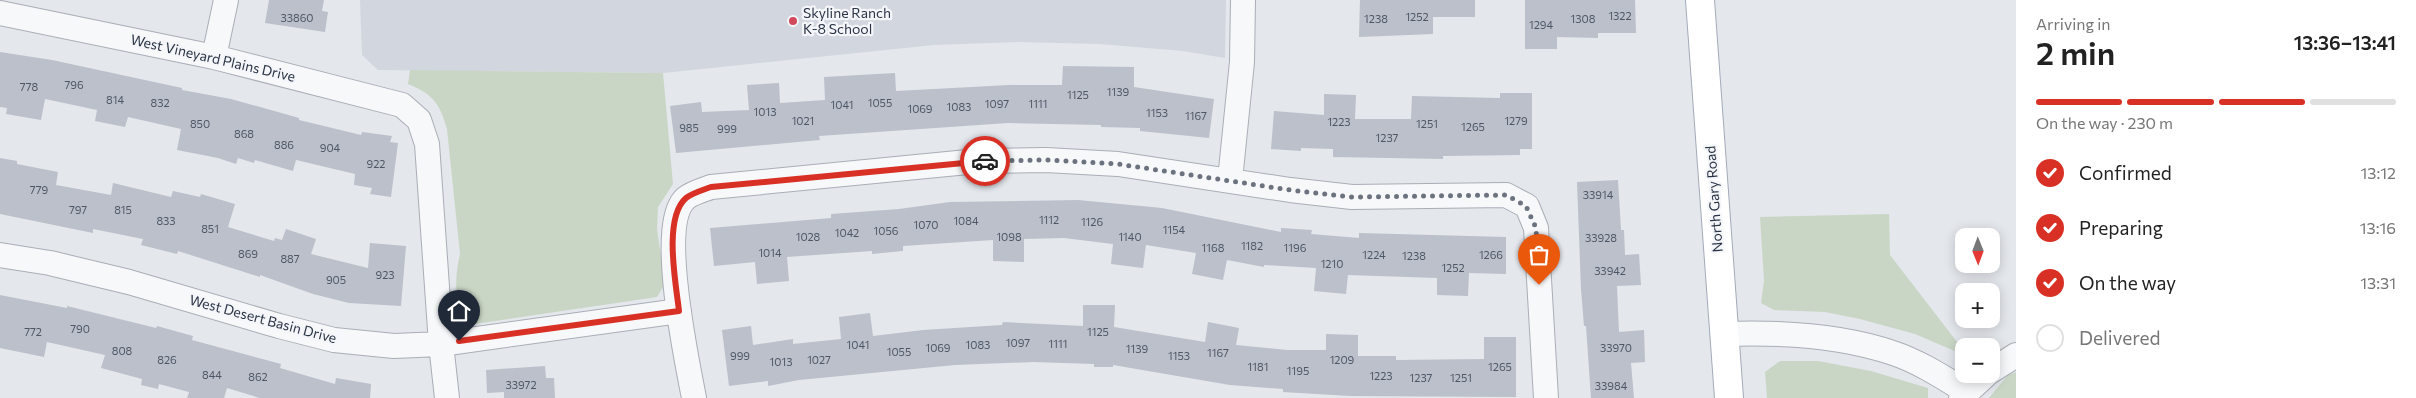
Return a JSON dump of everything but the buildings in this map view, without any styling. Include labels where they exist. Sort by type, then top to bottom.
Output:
[{"type":"main road","name":"North Gary Road","points":[[1700,0],[1728,398]]},
{"type":"street","points":[[214,57],[226,0]]},
{"type":"street","points":[[1230,180],[1242,62],[1244,0]]},
{"type":"street","name":"West Vineyard Plains Drive","points":[[0,13],[214,57],[402,105],[418,120],[427,144],[441,344]]},
{"type":"street","points":[[694,398],[679,311],[672,246],[675,219],[686,198],[711,187],[978,161],[1046,160],[1118,164],[1290,190],[1352,197],[1506,195],[1526,206],[1536,228],[1546,398]]},
{"type":"street","name":"West Desert Basin Drive","points":[[0,255],[50,263],[129,282],[279,326],[334,340],[394,346],[441,344],[679,311]]},
{"type":"street","points":[[1724,334],[1756,333],[1828,338],[1894,353],[1916,364],[1964,395],[1977,383]]},
{"type":"street","points":[[441,344],[447,398]]},
{"type":"street","points":[[2000,365],[2016,355]]},
{"type":"shaded area","name":"Skyline Ranch K-8 School","points":[[360,0],[1226,0],[1225,58],[1183,51],[1099,44],[1017,42],[934,45],[663,73],[378,70],[362,55]]},
{"type":"green space","points":[[410,70],[663,73],[673,184],[658,207],[657,229],[665,284],[657,297],[475,324],[467,319],[458,303],[457,294],[456,283],[460,254],[447,129],[438,106],[434,101],[424,92],[408,84]]},
{"type":"green space","points":[[1889,214],[1890,255],[1955,339],[1955,351],[1915,334],[1860,319],[1825,312],[1774,310],[1761,303],[1764,281],[1760,217]]},
{"type":"green space","points":[[1780,361],[1818,361],[1871,371],[1928,388],[1928,398],[1767,398],[1765,372]]},
{"type":"green space","points":[[2016,372],[2016,398],[1989,398],[2008,375]]},
{"type":"way so far","points":[[985,161],[1046,160],[1118,164],[1290,190],[1352,197],[1506,195],[1526,206],[1536,228],[1539,285]]},
{"type":"place","name":"Skyline Ranch K-8 School","points":[[793,21]]},
{"type":"route","points":[[459,341],[679,311],[672,246],[675,219],[686,198],[711,187],[985,161]]}]
